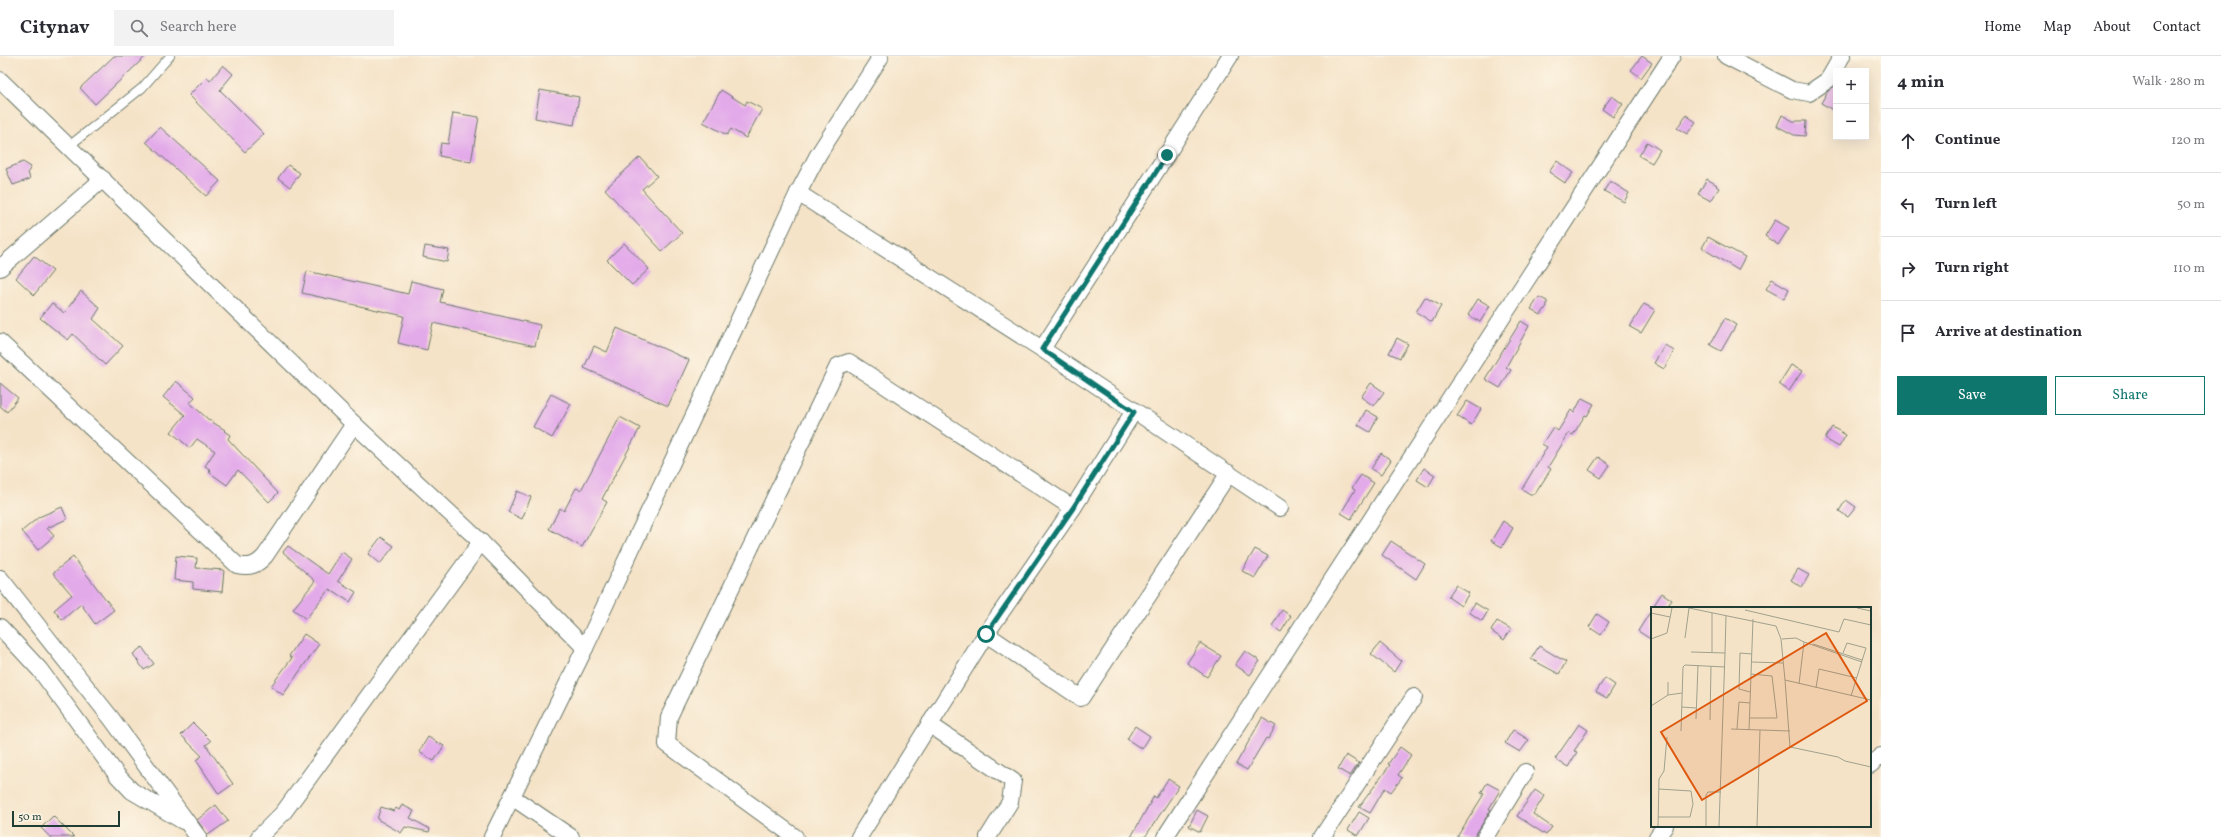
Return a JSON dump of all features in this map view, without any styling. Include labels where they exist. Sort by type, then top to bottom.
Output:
[{"type":"street","points":[[492,837],[584,648],[798,193],[818,154],[880,58],[878,56]]},
{"type":"street","points":[[1042,349],[1230,56]]},
{"type":"street","points":[[1165,837],[1672,56]]},
{"type":"street","points":[[1726,56],[1792,90],[1809,94],[1828,80],[1842,56]]},
{"type":"street","points":[[0,80],[354,424],[481,542],[584,648]]},
{"type":"street","points":[[0,268],[103,179]]},
{"type":"street","points":[[798,193],[1042,349],[1134,412],[1229,473],[1280,508]]},
{"type":"street","points":[[0,342],[237,565],[253,566],[265,556],[354,424]]},
{"type":"street","points":[[795,837],[667,744],[669,717],[838,366],[849,362],[1073,508]]},
{"type":"street","points":[[859,837],[986,634],[1073,508],[1134,412]]},
{"type":"street","points":[[986,634],[1081,698],[1229,473]]},
{"type":"street","points":[[259,837],[292,800],[481,542]]},
{"type":"street","points":[[0,578],[110,718],[198,837]]},
{"type":"street","points":[[0,627],[40,670],[117,775],[132,791],[188,823]]},
{"type":"street","points":[[1322,837],[1414,697]]},
{"type":"street","points":[[929,724],[1013,781],[1010,802],[988,837]]},
{"type":"street","points":[[1871,764],[1881,756]]},
{"type":"street","points":[[1485,837],[1525,772]]},
{"type":"street","points":[[512,798],[571,837]]},
{"type":"street","points":[[1657,837],[1664,827]]},
{"type":"lane","points":[[69,146],[142,88],[170,56]]},
{"type":"building","points":[[114,56],[146,56],[95,104],[80,88]]},
{"type":"building","points":[[1642,56],[1652,63],[1641,78],[1631,70]]},
{"type":"building","points":[[223,65],[233,74],[220,90],[264,134],[245,152],[189,95],[207,77],[210,81]]},
{"type":"building","points":[[1833,87],[1833,110],[1821,103],[1828,91]]},
{"type":"building","points":[[540,90],[579,97],[574,125],[535,118]]},
{"type":"building","points":[[721,90],[745,105],[747,101],[762,109],[746,138],[731,129],[727,135],[703,122]]},
{"type":"building","points":[[1612,96],[1623,104],[1613,117],[1602,109]]},
{"type":"building","points":[[453,113],[479,117],[471,162],[439,156],[441,143],[448,144]]},
{"type":"building","points":[[1686,115],[1696,122],[1687,134],[1677,128]]},
{"type":"building","points":[[1782,115],[1793,121],[1806,121],[1805,136],[1794,135],[1777,126]]},
{"type":"building","points":[[160,127],[220,181],[206,196],[146,142]]},
{"type":"building","points":[[1647,142],[1660,150],[1652,163],[1639,156]]},
{"type":"building","points":[[640,157],[657,176],[642,189],[682,233],[662,251],[605,189]]},
{"type":"building","points":[[1557,161],[1573,173],[1565,183],[1549,172]]},
{"type":"building","points":[[23,162],[31,167],[28,172],[30,179],[13,185],[6,169]]},
{"type":"building","points":[[288,165],[300,173],[290,187],[278,178]]},
{"type":"building","points":[[1707,179],[1719,188],[1711,201],[1698,194]]},
{"type":"building","points":[[1610,181],[1629,193],[1624,202],[1604,191]]},
{"type":"building","points":[[1775,220],[1789,228],[1778,245],[1765,236]]},
{"type":"building","points":[[1708,237],[1745,257],[1738,270],[1702,248]]},
{"type":"building","points":[[624,243],[649,269],[632,285],[607,260]]},
{"type":"building","points":[[425,246],[449,250],[447,262],[423,257]]},
{"type":"building","points":[[34,256],[53,271],[34,295],[16,278]]},
{"type":"building","points":[[307,271],[408,294],[411,281],[443,289],[440,302],[540,325],[535,346],[433,323],[427,350],[398,343],[404,316],[302,293]]},
{"type":"building","points":[[1772,279],[1789,289],[1784,299],[1766,289]]},
{"type":"building","points":[[81,291],[100,308],[93,319],[123,346],[105,365],[73,334],[68,340],[40,318],[52,303],[64,313]]},
{"type":"building","points":[[1425,297],[1441,306],[1432,322],[1416,312]]},
{"type":"building","points":[[1539,297],[1547,301],[1547,306],[1541,315],[1531,309]]},
{"type":"building","points":[[1478,299],[1490,306],[1480,322],[1468,315]]},
{"type":"building","points":[[1644,304],[1655,310],[1641,333],[1630,327]]},
{"type":"building","points":[[1725,318],[1736,325],[1721,351],[1710,345]]},
{"type":"building","points":[[1521,321],[1529,326],[1506,367],[1511,370],[1500,388],[1485,379]]},
{"type":"building","points":[[617,328],[689,360],[668,406],[584,368],[594,346],[607,352]]},
{"type":"building","points":[[1397,338],[1408,344],[1400,358],[1389,353]]},
{"type":"building","points":[[1665,345],[1674,351],[1664,369],[1654,363]]},
{"type":"building","points":[[1791,365],[1802,371],[1789,391],[1779,384]]},
{"type":"building","points":[[176,381],[195,397],[190,403],[209,420],[230,435],[228,439],[278,493],[269,502],[238,470],[227,485],[209,472],[211,470],[205,466],[215,451],[197,439],[190,448],[171,432],[185,415],[163,397]]},
{"type":"building","points":[[0,383],[18,398],[7,412],[0,406]]},
{"type":"building","points":[[1371,383],[1384,392],[1374,406],[1361,397]]},
{"type":"building","points":[[551,394],[571,404],[552,438],[533,427]]},
{"type":"building","points":[[1582,398],[1594,404],[1587,416],[1585,415],[1573,435],[1569,433],[1548,467],[1551,469],[1535,494],[1530,494],[1522,489],[1547,447],[1542,444],[1553,427],[1558,431],[1571,410],[1574,413]]},
{"type":"building","points":[[1467,401],[1481,409],[1471,425],[1457,416]]},
{"type":"building","points":[[1366,410],[1378,417],[1370,432],[1358,425]]},
{"type":"building","points":[[620,417],[640,428],[602,499],[607,502],[582,547],[549,529],[560,508],[564,511],[576,488],[581,490]]},
{"type":"building","points":[[1832,427],[1846,435],[1839,447],[1825,439]]},
{"type":"building","points":[[1381,453],[1391,460],[1381,475],[1371,469]]},
{"type":"building","points":[[1598,457],[1610,465],[1601,478],[1589,470]]},
{"type":"building","points":[[1424,468],[1435,475],[1428,487],[1417,480]]},
{"type":"building","points":[[1361,475],[1374,483],[1351,519],[1341,513],[1355,490],[1352,488]]},
{"type":"building","points":[[517,491],[531,497],[522,519],[508,512]]},
{"type":"building","points":[[1846,500],[1856,507],[1848,517],[1839,511]]},
{"type":"building","points":[[62,507],[67,519],[47,528],[54,536],[38,550],[22,531],[39,517]]},
{"type":"building","points":[[1503,521],[1513,528],[1502,547],[1491,541]]},
{"type":"building","points":[[381,537],[394,546],[380,564],[368,554]]},
{"type":"building","points":[[1391,541],[1425,564],[1416,579],[1382,555]]},
{"type":"building","points":[[288,546],[328,574],[342,552],[352,559],[338,581],[356,592],[350,602],[329,589],[306,619],[293,609],[315,581],[283,552]]},
{"type":"building","points":[[1255,549],[1268,556],[1255,578],[1242,571]]},
{"type":"building","points":[[176,556],[197,558],[196,568],[224,570],[222,592],[193,589],[193,582],[174,580]]},
{"type":"building","points":[[73,557],[114,610],[95,624],[81,604],[62,620],[54,610],[72,595],[53,573]]},
{"type":"building","points":[[1798,569],[1809,575],[1802,587],[1791,580]]},
{"type":"building","points":[[1456,585],[1469,593],[1461,606],[1448,597]]},
{"type":"building","points":[[1662,593],[1672,600],[1667,607],[1653,607]]},
{"type":"building","points":[[1475,603],[1488,611],[1482,621],[1469,612]]},
{"type":"building","points":[[1282,610],[1291,616],[1281,632],[1272,626]]},
{"type":"building","points":[[1651,611],[1651,639],[1638,631]]},
{"type":"building","points":[[1597,614],[1609,622],[1601,635],[1589,627]]},
{"type":"building","points":[[1497,621],[1511,629],[1504,640],[1491,631]]},
{"type":"building","points":[[304,634],[319,644],[283,695],[271,686],[292,658],[289,656]]},
{"type":"building","points":[[1200,643],[1221,656],[1207,677],[1187,663]]},
{"type":"building","points":[[1380,643],[1401,661],[1394,672],[1371,654]]},
{"type":"building","points":[[1539,646],[1566,662],[1559,674],[1531,659]]},
{"type":"building","points":[[142,647],[154,664],[144,670],[133,654]]},
{"type":"building","points":[[1245,651],[1260,661],[1250,675],[1235,665]]},
{"type":"building","points":[[1605,678],[1615,685],[1607,698],[1596,692]]},
{"type":"building","points":[[1262,718],[1276,726],[1268,739],[1266,738],[1247,770],[1236,764]]},
{"type":"building","points":[[193,723],[211,741],[206,745],[233,784],[219,794],[196,760],[202,756],[181,735]]},
{"type":"building","points":[[1579,724],[1588,730],[1574,751],[1577,752],[1568,767],[1555,759]]},
{"type":"building","points":[[1135,726],[1150,736],[1142,749],[1127,739]]},
{"type":"building","points":[[1513,730],[1529,740],[1520,752],[1505,743]]},
{"type":"building","points":[[428,737],[444,746],[434,761],[419,752]]},
{"type":"building","points":[[1400,747],[1411,755],[1398,775],[1402,778],[1391,792],[1385,788],[1370,813],[1359,807],[1390,765],[1388,764]]},
{"type":"building","points":[[1346,755],[1359,763],[1350,776],[1338,769]]},
{"type":"building","points":[[1168,779],[1179,786],[1145,837],[1131,837],[1154,796],[1156,798]]},
{"type":"building","points":[[1487,783],[1500,790],[1489,809],[1491,810],[1474,837],[1457,837],[1484,794],[1481,793]]},
{"type":"building","points":[[1535,790],[1544,796],[1533,814],[1552,827],[1546,835],[1517,816]]},
{"type":"building","points":[[216,805],[228,821],[208,835],[197,820]]},
{"type":"building","points":[[402,805],[414,811],[410,818],[430,829],[429,832],[405,827],[401,833],[377,819],[381,807],[394,811],[396,808],[399,810]]},
{"type":"building","points":[[1197,810],[1208,816],[1200,832],[1189,826]]},
{"type":"building","points":[[1359,812],[1369,818],[1358,836],[1348,830]]},
{"type":"building","points":[[53,816],[74,837],[50,837],[41,828]]},
{"type":"route","points":[[986,634],[1073,508],[1134,412],[1042,349],[1167,155]]}]
